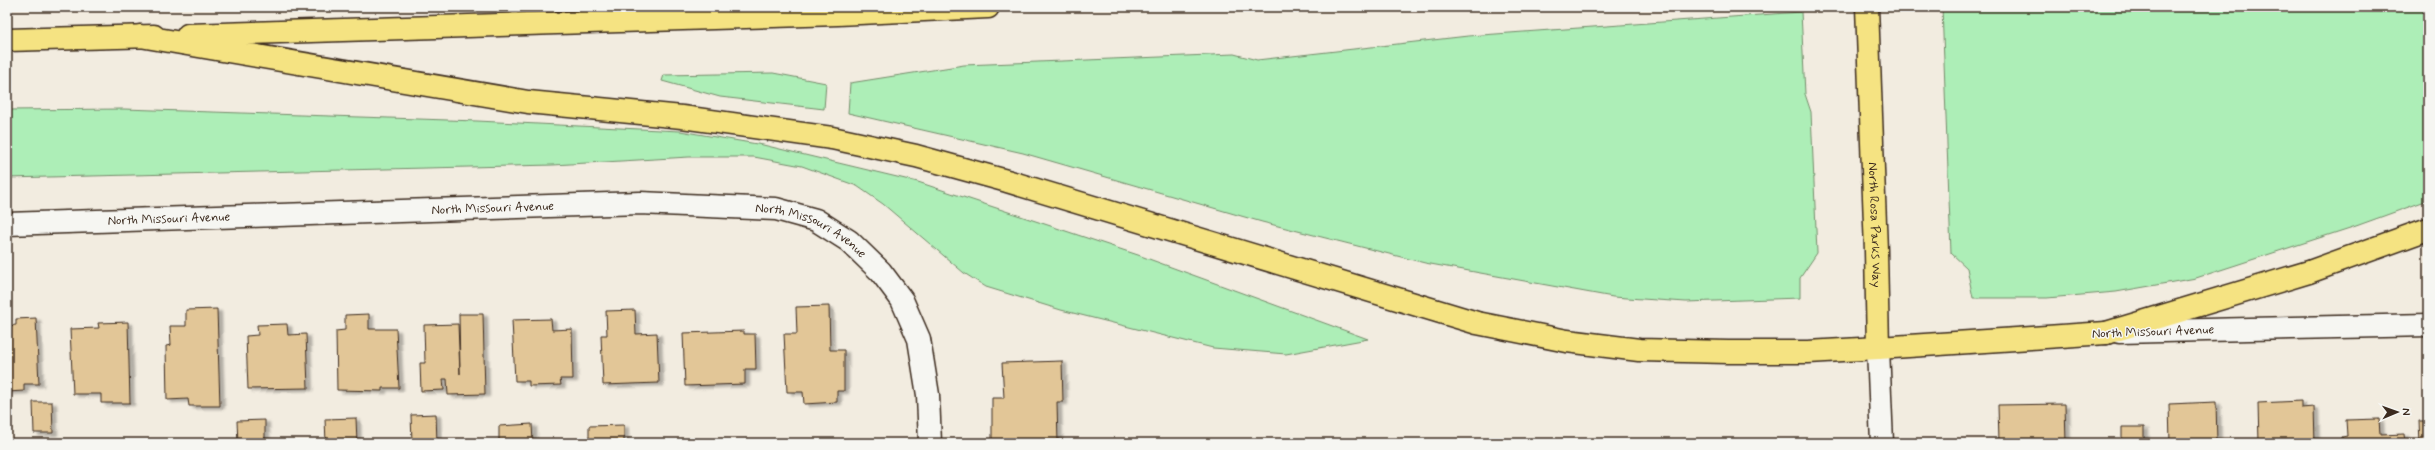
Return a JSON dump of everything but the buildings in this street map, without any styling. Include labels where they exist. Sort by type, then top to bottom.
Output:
[{"type":"main road","points":[[7,40],[830,14],[988,7]]},
{"type":"main road","name":"North Rosa Parks Way","points":[[1867,7],[1878,348]]},
{"type":"main road","name":"North Missouri Avenue","points":[[140,36],[528,102],[682,118],[832,138],[1007,180],[1477,323],[1567,341],[1639,350],[1808,352],[2106,333]]},
{"type":"main road","points":[[2106,333],[2309,272],[2428,229]]},
{"type":"street","name":"North Missouri Avenue","points":[[7,224],[640,203],[776,209],[816,220],[849,240],[881,272],[902,300],[919,339],[928,395],[930,443]]},
{"type":"street","name":"North Missouri Avenue","points":[[2106,333],[2428,324]]},
{"type":"street","name":"North Rosa Parks Way","points":[[1878,348],[1882,443]]},
{"type":"green space","points":[[1942,7],[2428,7],[2428,200],[2356,226],[2196,278],[2116,292],[2047,298],[1973,298],[1967,268],[1951,253]]},
{"type":"green space","points":[[1801,12],[1805,94],[1811,112],[1817,253],[1800,278],[1800,298],[1686,302],[1613,297],[1425,263],[1262,222],[1023,153],[848,113],[850,83],[964,65],[1234,54],[1257,60],[1468,36]]},
{"type":"green space","points":[[773,73],[826,83],[824,109],[720,97],[662,81],[664,75]]},
{"type":"green space","points":[[124,109],[477,121],[680,131],[763,145],[918,182],[1138,255],[1368,339],[1286,354],[1213,348],[1061,310],[986,287],[964,273],[883,204],[857,186],[802,166],[754,157],[689,157],[553,165],[7,178],[7,110]]}]
